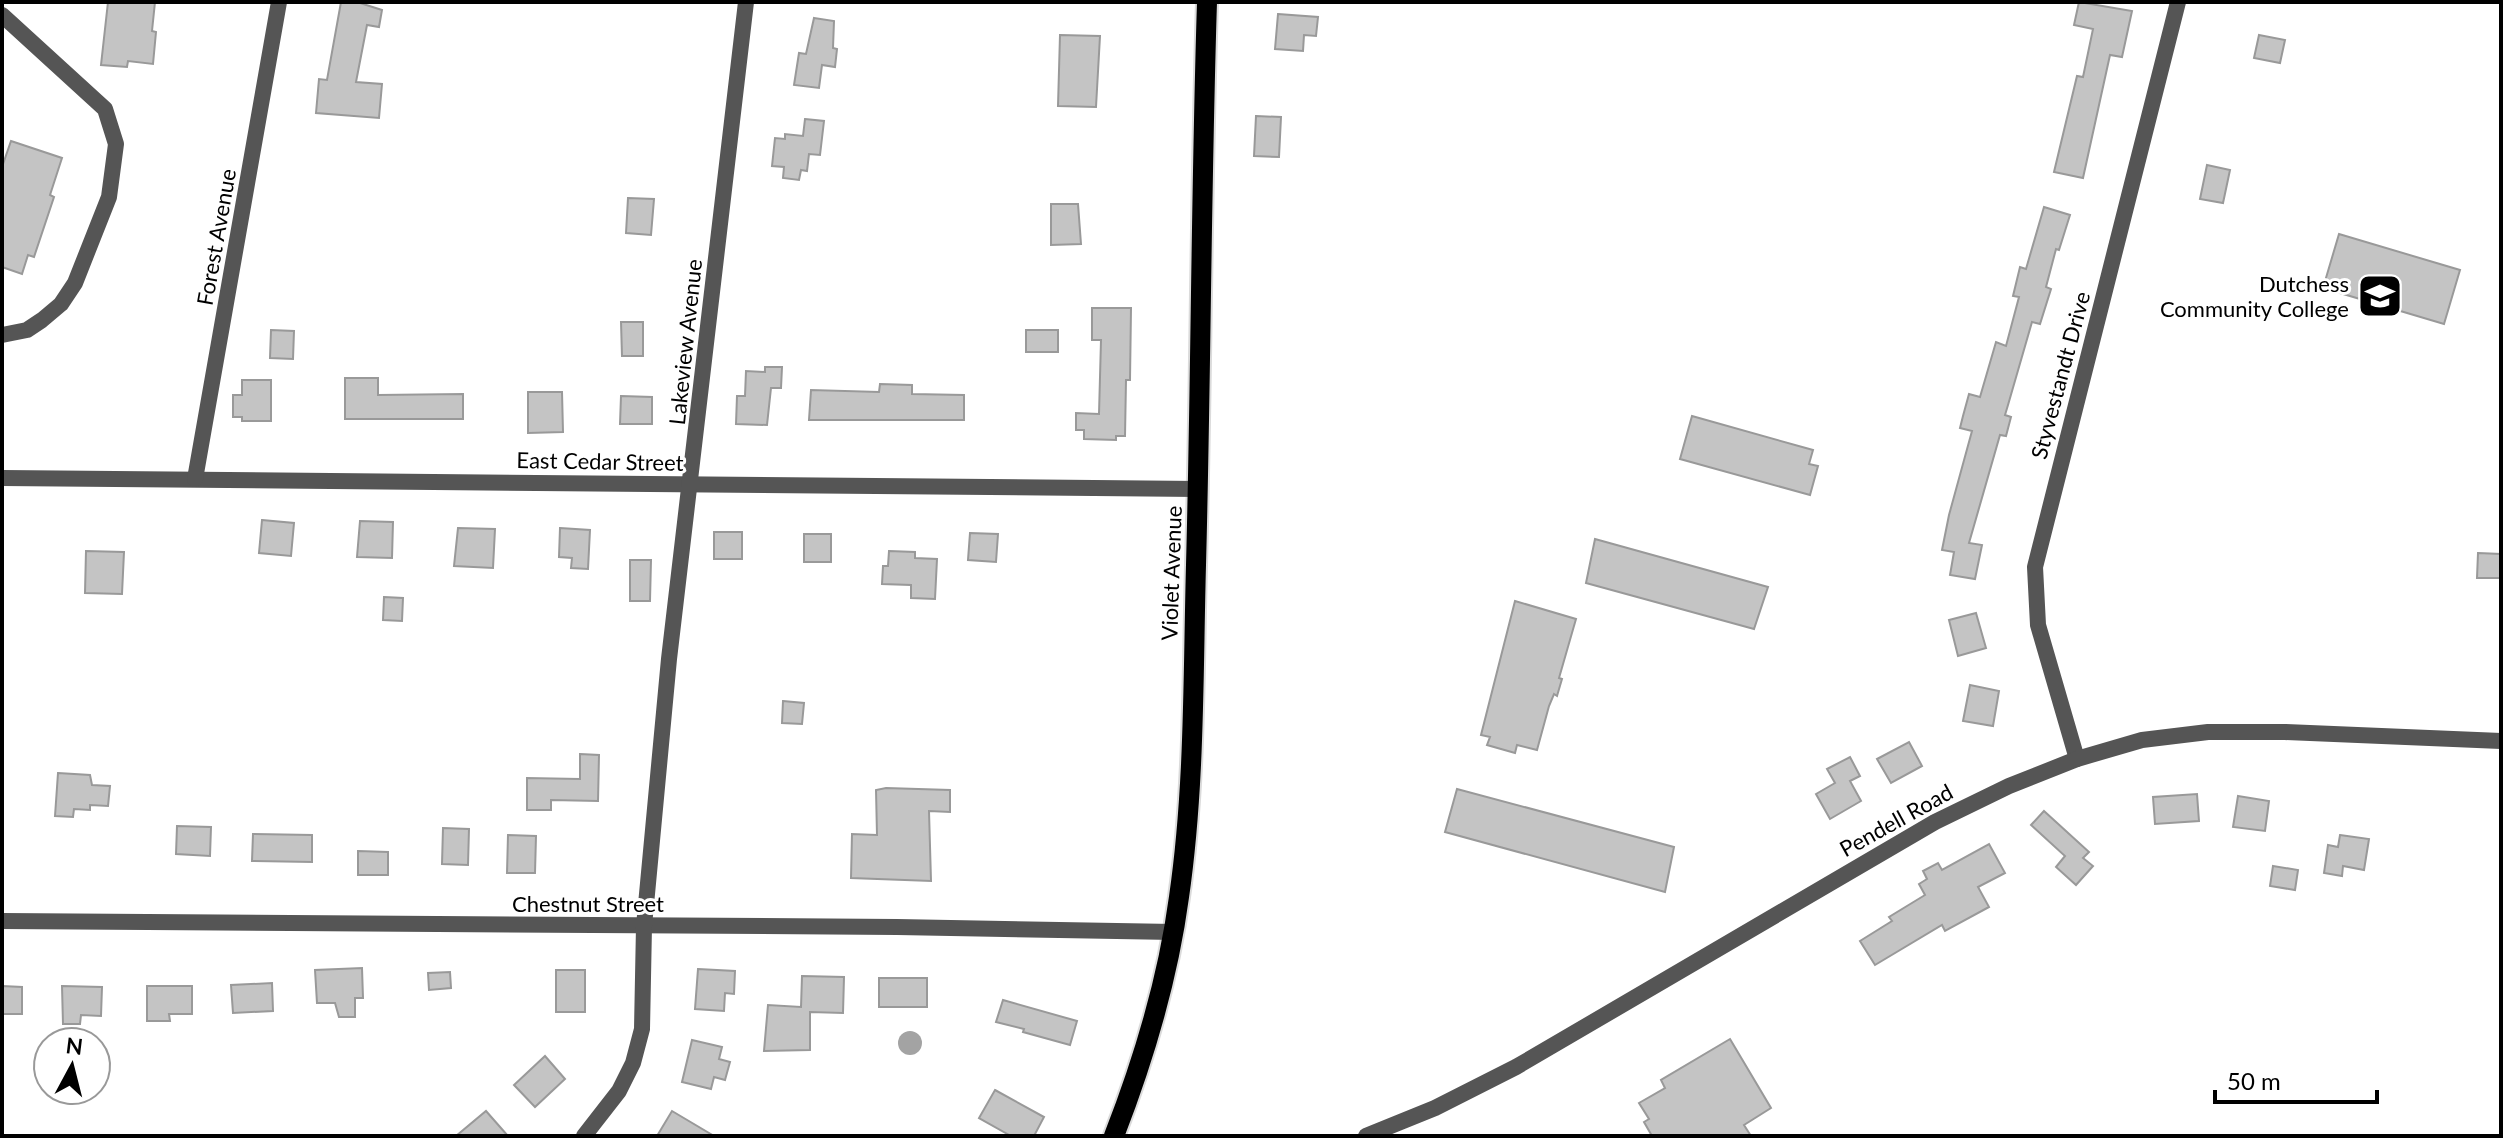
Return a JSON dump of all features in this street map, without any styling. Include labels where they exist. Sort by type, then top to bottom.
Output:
[{"type":"main road","name":"Violet Avenue","points":[[1114,1136],[1156,1012],[1174,932],[1187,818],[1198,489],[1207,2]]},
{"type":"street","name":"Forest Avenue","points":[[195,479],[279,2]]},
{"type":"street","name":"Lakeview Avenue","points":[[584,1136],[619,1091],[633,1063],[642,1029],[644,926],[669,659],[746,2]]},
{"type":"street","name":"Styvestandt Drive","points":[[2077,759],[2038,625],[2035,567],[2178,2]]},
{"type":"street","points":[[2,15],[105,109],[116,144],[109,197],[75,283],[61,304],[42,320],[27,330],[2,335]]},
{"type":"street","name":"East Cedar Street","points":[[2,478],[1198,489]]},
{"type":"street","name":"Pendell Road","points":[[1366,1136],[1435,1108],[1516,1067],[1935,822],[2009,786],[2077,759],[2142,740],[2208,732],[2501,741]]},
{"type":"street","name":"Chestnut Street","points":[[2,921],[897,927],[1174,932]]},
{"type":"shaded area","points":[[910,1031],[921,1038],[922,1043],[915,1054],[910,1055],[899,1048],[898,1043],[905,1032]]},
{"type":"building","points":[[108,2],[155,2],[153,64],[128,61],[127,67],[101,65]]},
{"type":"building","points":[[341,2],[357,2],[382,10],[379,27],[367,25],[356,82],[382,84],[379,118],[316,113],[319,79],[327,80]]},
{"type":"building","points":[[2079,2],[2132,11],[2122,57],[2110,55],[2083,178],[2054,172],[2077,76],[2083,77],[2093,29],[2074,25]]},
{"type":"building","points":[[1278,14],[1318,17],[1316,36],[1304,35],[1303,51],[1275,49]]},
{"type":"building","points":[[814,18],[834,21],[833,48],[837,49],[835,67],[822,65],[819,88],[794,85],[799,53],[806,54]]},
{"type":"building","points":[[1060,35],[1100,36],[1096,107],[1058,106]]},
{"type":"building","points":[[2259,35],[2285,40],[2280,63],[2254,58]]},
{"type":"building","points":[[1256,116],[1281,117],[1279,157],[1254,156]]},
{"type":"building","points":[[805,119],[824,121],[820,155],[809,154],[807,171],[801,170],[799,180],[783,178],[784,167],[772,166],[775,138],[785,139],[785,134],[803,136]]},
{"type":"building","points":[[11,141],[62,158],[50,195],[54,197],[34,257],[28,255],[22,274],[2,267],[2,167]]},
{"type":"building","points":[[2207,165],[2230,170],[2223,203],[2200,199]]},
{"type":"building","points":[[628,198],[654,199],[651,235],[626,233]]},
{"type":"building","points":[[1051,204],[1078,204],[1081,244],[1051,245]]},
{"type":"building","points":[[2044,207],[2070,215],[2059,250],[2056,249],[2046,287],[2051,289],[2040,324],[2032,322],[2005,415],[2011,417],[2006,436],[2000,435],[1969,543],[1982,545],[1975,579],[1950,575],[1954,552],[1942,550],[1972,431],[1960,428],[1963,416],[1969,394],[1980,397],[1996,342],[2006,346],[2019,297],[2013,296],[2020,267],[2026,269]]},
{"type":"building","points":[[2339,234],[2460,270],[2444,324],[2323,288]]},
{"type":"building","points":[[1092,308],[1131,308],[1125,436],[1116,436],[1116,440],[1084,439],[1084,430],[1076,430],[1076,413],[1099,414],[1101,340],[1092,340]]},
{"type":"building","points":[[621,322],[643,322],[643,356],[622,356]]},
{"type":"building","points":[[271,330],[294,331],[293,359],[270,358]]},
{"type":"building","points":[[1026,330],[1058,330],[1058,352],[1026,352]]},
{"type":"building","points":[[765,367],[782,367],[781,388],[771,388],[767,425],[736,424],[737,396],[745,396],[746,371],[765,372]]},
{"type":"building","points":[[345,378],[378,378],[378,395],[463,394],[463,419],[345,419]]},
{"type":"building","points":[[242,380],[271,380],[271,421],[242,421],[242,417],[233,417],[233,395],[242,395]]},
{"type":"building","points":[[880,384],[912,385],[912,394],[964,395],[964,420],[809,420],[811,390],[879,392]]},
{"type":"building","points":[[528,392],[562,392],[563,432],[528,433]]},
{"type":"building","points":[[621,396],[652,397],[652,424],[620,424]]},
{"type":"building","points":[[1692,416],[1813,450],[1809,464],[1818,466],[1810,495],[1680,459]]},
{"type":"building","points":[[262,520],[294,523],[291,556],[259,553]]},
{"type":"building","points":[[360,521],[393,522],[392,558],[357,557]]},
{"type":"building","points":[[458,528],[495,529],[493,568],[454,566]]},
{"type":"building","points":[[560,528],[590,530],[588,569],[571,568],[572,558],[559,557]]},
{"type":"building","points":[[714,532],[742,532],[742,559],[714,559]]},
{"type":"building","points":[[970,533],[998,534],[996,562],[968,560]]},
{"type":"building","points":[[804,534],[831,534],[831,562],[804,562]]},
{"type":"building","points":[[1595,539],[1768,587],[1754,629],[1586,583]]},
{"type":"building","points":[[86,551],[124,552],[122,594],[85,593]]},
{"type":"building","points":[[889,551],[915,552],[915,558],[937,559],[935,599],[911,598],[911,585],[882,584],[883,566],[888,566]]},
{"type":"building","points":[[2478,553],[2501,554],[2501,578],[2477,578]]},
{"type":"building","points":[[630,560],[651,560],[650,601],[630,601]]},
{"type":"building","points":[[384,597],[403,598],[402,621],[383,620]]},
{"type":"building","points":[[1515,601],[1576,619],[1557,696],[1554,694],[1549,706],[1537,750],[1517,745],[1515,753],[1487,745],[1490,737],[1481,735]]},
{"type":"building","points":[[1976,613],[1986,648],[1958,656],[1949,620]]},
{"type":"building","points":[[1970,685],[1999,691],[1993,726],[1963,721]]},
{"type":"building","points":[[783,701],[804,703],[802,724],[782,723]]},
{"type":"building","points":[[1909,742],[1922,766],[1891,783],[1877,759]]},
{"type":"building","points":[[580,754],[599,755],[598,801],[551,800],[551,810],[527,810],[527,778],[580,779]]},
{"type":"building","points":[[1850,757],[1860,776],[1850,781],[1861,801],[1830,819],[1816,794],[1835,783],[1827,769]]},
{"type":"building","points":[[58,773],[90,775],[92,785],[110,786],[108,806],[90,805],[90,810],[74,809],[73,817],[55,816]]},
{"type":"building","points":[[1457,789],[1674,847],[1665,892],[1445,832]]},
{"type":"building","points":[[876,790],[950,790],[950,812],[929,811],[931,881],[851,878],[852,834],[877,835]]},
{"type":"building","points":[[2197,794],[2199,821],[2155,824],[2153,797]]},
{"type":"building","points":[[2238,796],[2269,801],[2265,831],[2233,827]]},
{"type":"building","points":[[2044,811],[2089,852],[2083,858],[2093,866],[2076,885],[2056,867],[2065,856],[2031,825]]},
{"type":"building","points":[[177,826],[211,827],[210,856],[176,854]]},
{"type":"building","points":[[443,828],[469,829],[468,865],[442,864]]},
{"type":"building","points":[[253,834],[312,835],[312,862],[252,861]]},
{"type":"building","points":[[508,835],[536,836],[535,873],[507,873]]},
{"type":"building","points":[[2340,835],[2369,839],[2364,870],[2343,866],[2342,876],[2324,873],[2328,845],[2338,847]]},
{"type":"building","points":[[1989,844],[2005,873],[1978,887],[1989,907],[1945,931],[1942,925],[1875,965],[1860,941],[1892,921],[1889,917],[1925,895],[1919,884],[1927,879],[1923,871],[1938,863],[1942,870]]},
{"type":"building","points":[[358,851],[388,852],[388,875],[358,875]]},
{"type":"building","points":[[2273,866],[2298,870],[2295,890],[2270,886]]},
{"type":"building","points":[[362,968],[363,998],[355,998],[355,1017],[339,1017],[335,1003],[317,1003],[315,970]]},
{"type":"building","points":[[698,969],[735,971],[734,994],[725,993],[724,1011],[695,1009]]},
{"type":"building","points":[[556,970],[585,970],[585,1012],[556,1012]]},
{"type":"building","points":[[450,972],[451,988],[429,990],[428,973]]},
{"type":"building","points":[[802,976],[844,977],[843,1013],[810,1012],[810,1050],[764,1051],[768,1005],[801,1007]]},
{"type":"building","points":[[879,978],[927,978],[927,1007],[879,1007]]},
{"type":"building","points":[[272,983],[273,1011],[233,1013],[231,985]]},
{"type":"building","points":[[2,986],[22,987],[22,1014],[2,1014]]},
{"type":"building","points":[[62,986],[102,987],[101,1016],[81,1015],[80,1024],[63,1024]]},
{"type":"building","points":[[147,986],[192,986],[192,1014],[169,1014],[170,1021],[147,1021]]},
{"type":"building","points":[[1003,1000],[1077,1021],[1070,1045],[996,1022]]},
{"type":"building","points":[[1730,1039],[1771,1108],[1744,1125],[1751,1136],[1652,1136],[1644,1122],[1649,1119],[1639,1103],[1665,1088],[1661,1080]]},
{"type":"building","points":[[692,1040],[722,1047],[719,1059],[730,1062],[725,1080],[714,1077],[711,1089],[682,1082]]},
{"type":"building","points":[[545,1056],[565,1079],[535,1107],[514,1085]]},
{"type":"building","points":[[995,1090],[1044,1117],[1034,1136],[1011,1136],[979,1118]]},
{"type":"building","points":[[486,1111],[508,1136],[456,1136]]},
{"type":"building","points":[[672,1111],[714,1136],[657,1136]]},
{"type":"place","name":"Dutchess Community College","points":[[2380,296]]}]
